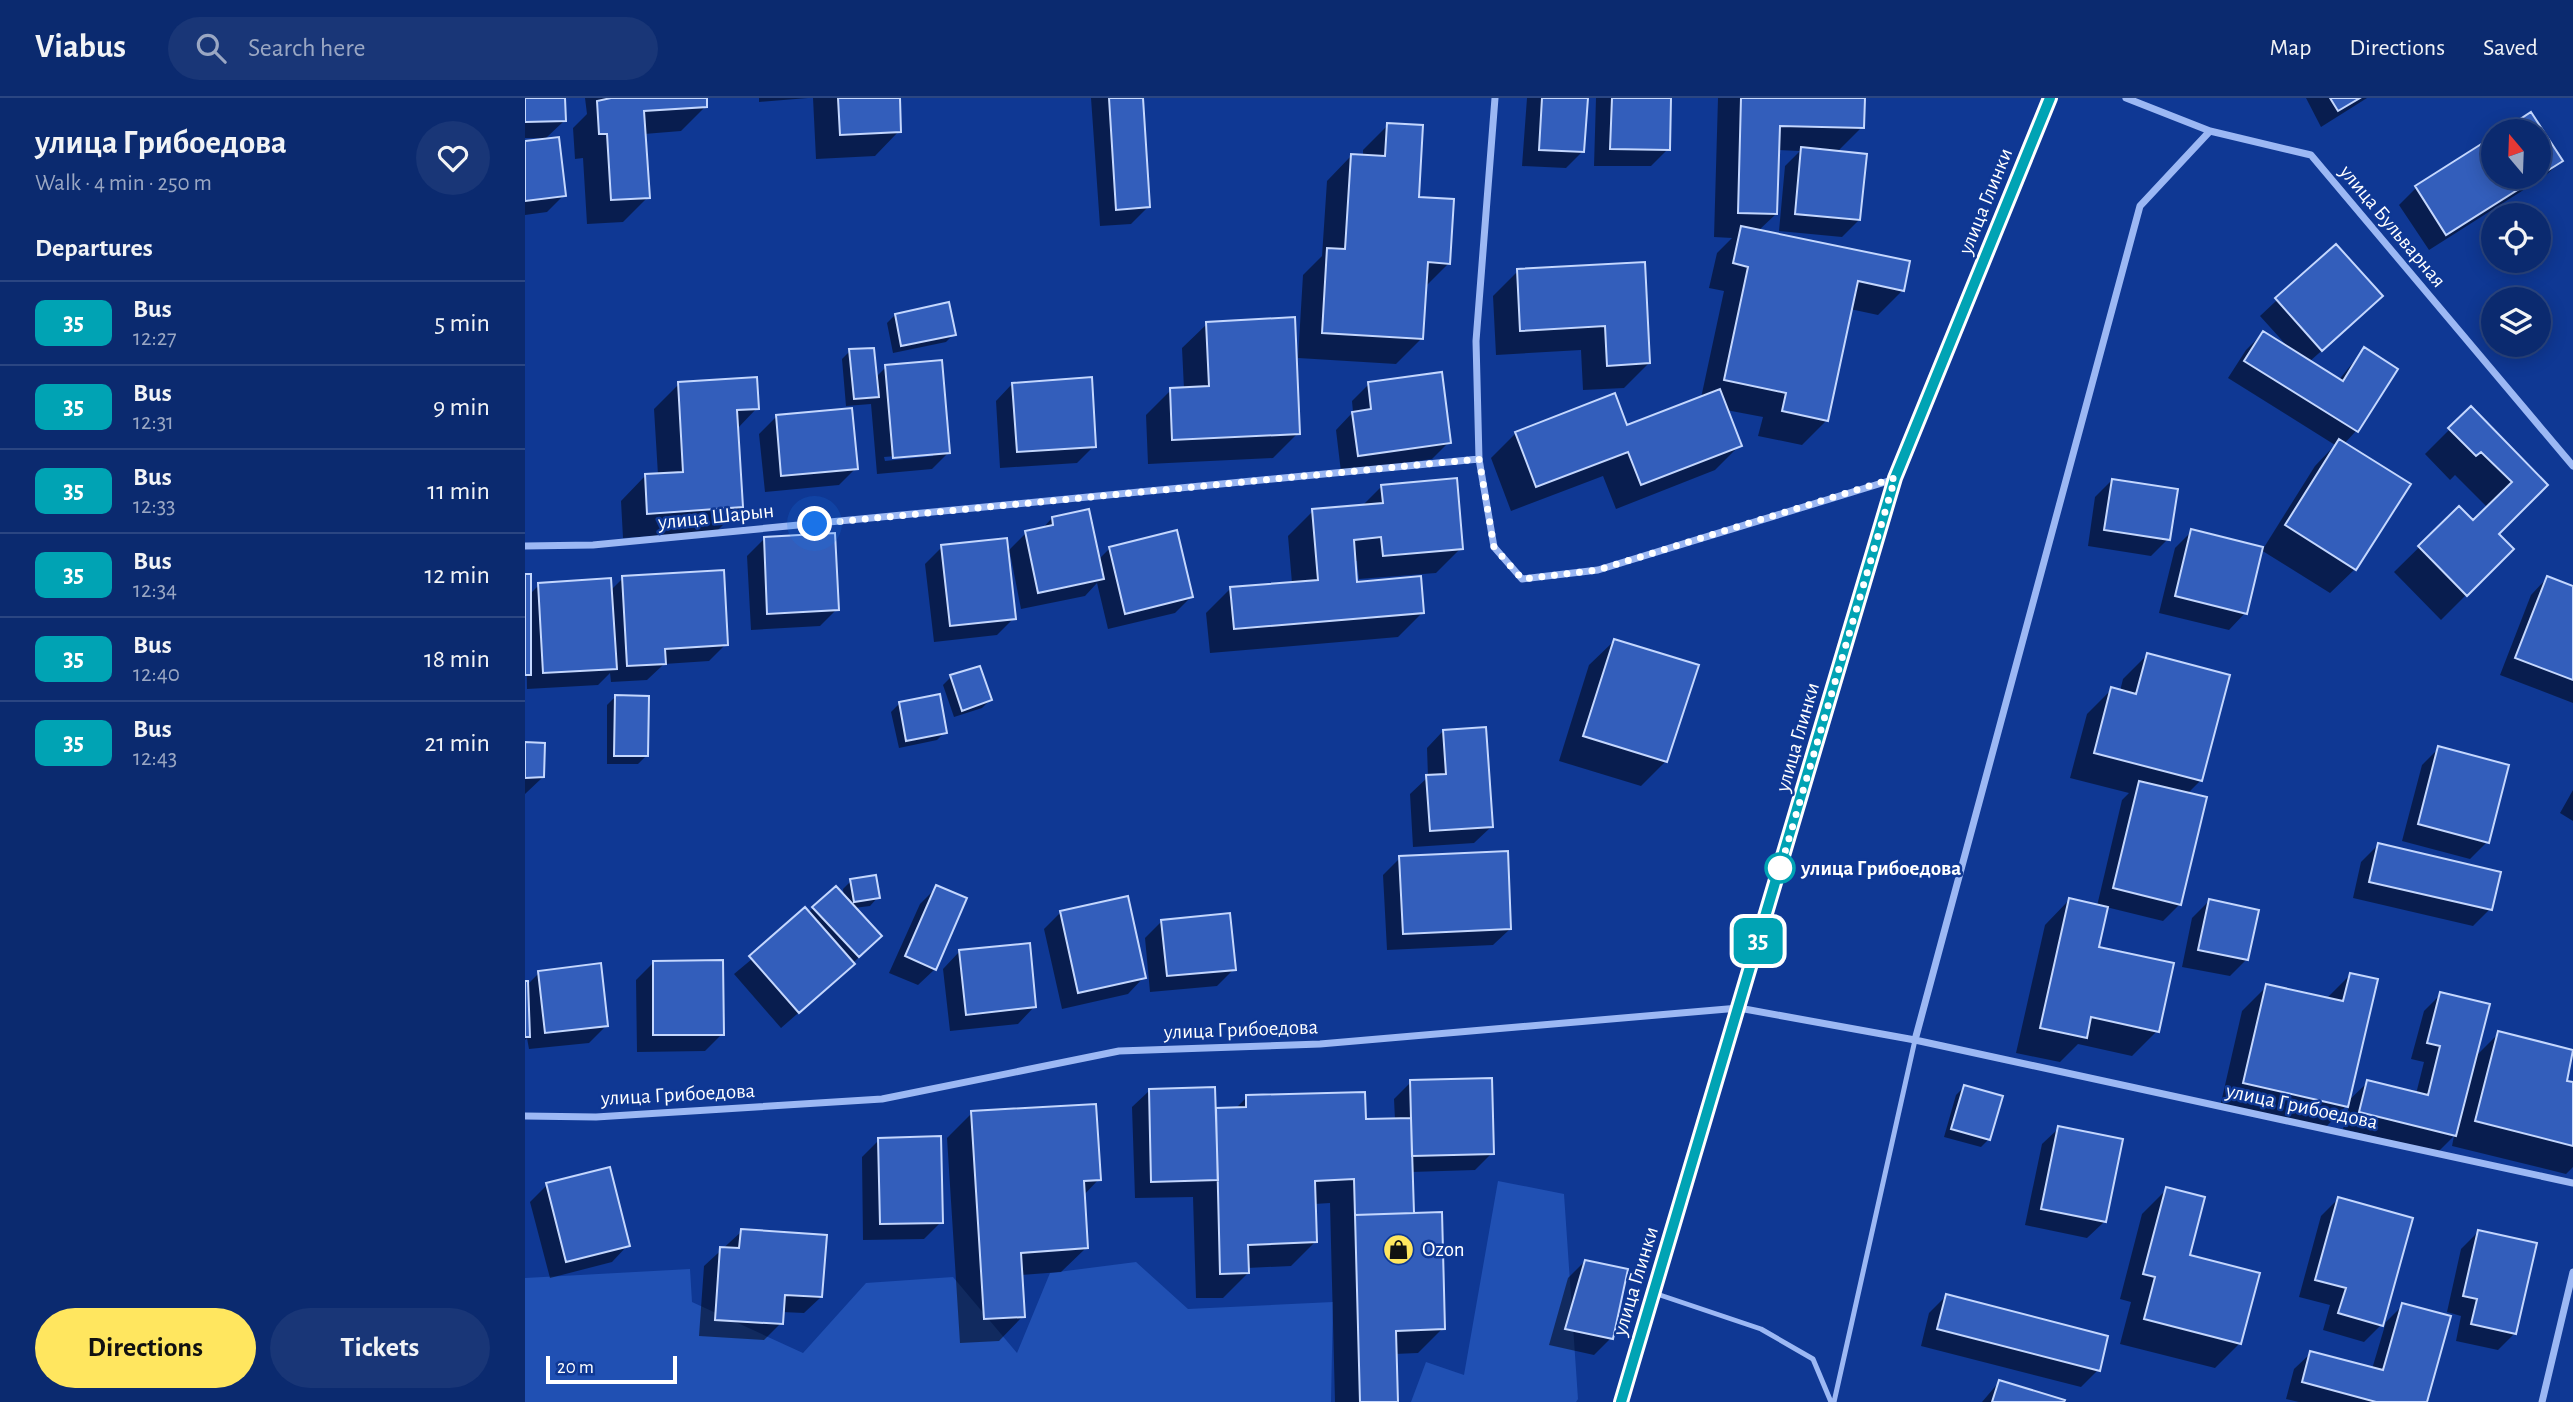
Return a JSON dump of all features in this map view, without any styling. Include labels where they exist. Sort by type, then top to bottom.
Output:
[{"type":"main road","name":"улица Глинки","points":[[1621,1402],[1895,478],[2050,98]]},
{"type":"street","points":[[1495,98],[1476,341],[1479,459],[1494,547],[1522,579],[1598,570],[1895,478]]},
{"type":"street","name":"улица Бульварная","points":[[2126,98],[2210,131],[2311,155],[2573,466]]},
{"type":"street","points":[[1915,1040],[2140,206],[2210,131]]},
{"type":"street","name":"улица Шарын","points":[[525,546],[593,545],[1479,459]]},
{"type":"street","name":"улица Грибоедова","points":[[525,1116],[596,1117],[882,1099],[1119,1051],[1320,1044],[1739,1008],[1915,1040],[2573,1183]]},
{"type":"street","points":[[2542,1402],[2573,1272]]},
{"type":"lane","points":[[1833,1402],[1915,1040]]},
{"type":"lane","points":[[1654,1293],[1761,1329],[1813,1359],[1833,1402]]},
{"type":"shaded area","points":[[1498,1181],[1564,1194],[1578,1399],[1576,1402],[1411,1402],[1426,1362],[1464,1375]]},
{"type":"shaded area","points":[[1136,1262],[1188,1309],[1333,1302],[1331,1402],[525,1402],[525,1278],[690,1269],[692,1302],[803,1353],[866,1283],[953,1277],[1017,1353],[1050,1273]]},
{"type":"building","points":[[525,98],[565,98],[566,121],[525,122]]},
{"type":"building","points":[[611,98],[707,98],[707,107],[644,111],[650,198],[611,200],[607,134],[599,134],[597,101]]},
{"type":"building","points":[[838,98],[900,98],[901,132],[840,135]]},
{"type":"building","points":[[1109,98],[1143,98],[1150,207],[1116,210]]},
{"type":"building","points":[[1542,98],[1588,98],[1584,152],[1539,150]]},
{"type":"building","points":[[1612,98],[1671,98],[1670,150],[1610,149]]},
{"type":"building","points":[[1741,98],[1865,98],[1864,128],[1780,126],[1777,214],[1738,213]]},
{"type":"building","points":[[2330,98],[2360,98],[2338,111]]},
{"type":"building","points":[[2531,112],[2536,119],[2520,119]]},
{"type":"building","points":[[1387,123],[1423,125],[1419,197],[1454,199],[1450,264],[1428,262],[1423,339],[1322,333],[1327,248],[1345,249],[1351,154],[1385,156]]},
{"type":"building","points":[[559,137],[566,196],[525,201],[525,141]]},
{"type":"building","points":[[2551,143],[2563,161],[2551,168]]},
{"type":"building","points":[[2481,144],[2481,189],[2519,189],[2497,203],[2481,203],[2481,213],[2446,235],[2415,186]]},
{"type":"building","points":[[1801,147],[1867,154],[1860,220],[1795,214]]},
{"type":"building","points":[[1741,226],[1910,261],[1904,291],[1858,281],[1828,421],[1782,411],[1786,393],[1724,380],[1748,267],[1733,263]]},
{"type":"building","points":[[2336,244],[2383,296],[2322,351],[2275,298]]},
{"type":"building","points":[[1645,262],[1650,363],[1607,366],[1605,326],[1520,331],[1517,269]]},
{"type":"building","points":[[949,302],[956,335],[901,346],[895,314]]},
{"type":"building","points":[[1295,317],[1300,434],[1172,440],[1170,388],[1209,386],[1206,322]]},
{"type":"building","points":[[2263,331],[2343,381],[2364,347],[2398,369],[2358,432],[2244,361]]},
{"type":"building","points":[[874,348],[879,397],[854,399],[849,349]]},
{"type":"building","points":[[942,360],[950,453],[893,458],[885,365]]},
{"type":"building","points":[[1442,372],[1451,443],[1358,456],[1352,412],[1371,409],[1368,382]]},
{"type":"building","points":[[757,377],[759,409],[737,410],[743,507],[647,514],[645,474],[683,472],[678,382]]},
{"type":"building","points":[[1092,377],[1096,447],[1017,452],[1012,383]]},
{"type":"building","points":[[1720,389],[1742,446],[1641,485],[1628,452],[1536,487],[1515,432],[1615,393],[1627,425]]},
{"type":"building","points":[[2471,406],[2548,485],[2499,534],[2514,549],[2467,596],[2418,546],[2459,506],[2473,520],[2512,482],[2481,452],[2476,456],[2448,428]]},
{"type":"building","points":[[852,408],[858,469],[781,476],[776,415]]},
{"type":"building","points":[[2339,439],[2411,484],[2356,570],[2285,525]]},
{"type":"building","points":[[1457,478],[1463,549],[1383,556],[1381,537],[1354,540],[1357,582],[1421,576],[1424,613],[1234,629],[1230,587],[1318,580],[1312,509],[1383,503],[1381,485]]},
{"type":"building","points":[[2112,479],[2178,489],[2170,540],[2104,530]]},
{"type":"building","points":[[1089,509],[1104,579],[1038,593],[1025,531],[1053,525],[1052,517]]},
{"type":"building","points":[[2191,529],[2263,547],[2247,614],[2175,596]]},
{"type":"building","points":[[1177,530],[1193,597],[1125,614],[1109,547]]},
{"type":"building","points":[[835,533],[839,610],[767,614],[764,537]]},
{"type":"building","points":[[1007,538],[1016,619],[950,626],[941,545]]},
{"type":"building","points":[[724,570],[728,645],[665,649],[666,664],[627,666],[622,576]]},
{"type":"building","points":[[525,574],[531,574],[531,675],[525,675]]},
{"type":"building","points":[[2547,576],[2573,586],[2573,680],[2515,658]]},
{"type":"building","points":[[611,578],[617,669],[543,673],[538,583]]},
{"type":"building","points":[[1614,639],[1699,665],[1667,762],[1583,736]]},
{"type":"building","points":[[2147,653],[2230,675],[2202,781],[2094,753],[2111,687],[2136,694]]},
{"type":"building","points":[[980,666],[992,700],[962,711],[950,675]]},
{"type":"building","points":[[940,694],[947,733],[906,741],[899,702]]},
{"type":"building","points":[[615,695],[649,696],[648,756],[614,756]]},
{"type":"building","points":[[1486,727],[1493,827],[1430,831],[1426,775],[1446,774],[1443,730]]},
{"type":"building","points":[[525,742],[545,743],[544,777],[525,778]]},
{"type":"building","points":[[2438,746],[2509,765],[2489,843],[2418,824]]},
{"type":"building","points":[[2139,781],[2207,797],[2181,905],[2113,888]]},
{"type":"building","points":[[2378,843],[2501,872],[2492,910],[2369,882]]},
{"type":"building","points":[[1508,851],[1511,929],[1403,934],[1399,856]]},
{"type":"building","points":[[876,875],[880,898],[854,902],[850,879]]},
{"type":"building","points":[[936,885],[967,898],[936,970],[905,956]]},
{"type":"building","points":[[836,886],[882,936],[859,957],[812,907]]},
{"type":"building","points":[[1128,896],[1146,978],[1078,993],[1060,911]]},
{"type":"building","points":[[2069,898],[2108,907],[2099,947],[2174,963],[2159,1032],[2091,1017],[2087,1038],[2040,1028]]},
{"type":"building","points":[[2209,899],[2259,910],[2248,960],[2198,950]]},
{"type":"building","points":[[805,907],[855,964],[799,1013],[749,956]]},
{"type":"building","points":[[1230,913],[1236,970],[1167,976],[1161,920]]},
{"type":"building","points":[[1030,943],[1036,1007],[966,1015],[959,950]]},
{"type":"building","points":[[723,960],[724,1035],[653,1035],[653,961]]},
{"type":"building","points":[[601,963],[608,1026],[545,1033],[538,971]]},
{"type":"building","points":[[2350,973],[2378,979],[2348,1107],[2243,1083],[2266,984],[2343,1001]]},
{"type":"building","points":[[525,981],[528,981],[530,1037],[525,1037]]},
{"type":"building","points":[[2440,992],[2490,1004],[2456,1136],[2359,1112],[2367,1080],[2428,1095],[2440,1046],[2427,1043]]},
{"type":"building","points":[[2498,1031],[2573,1050],[2567,1081],[2573,1082],[2573,1146],[2475,1121]]},
{"type":"building","points":[[1492,1078],[1494,1154],[1412,1156],[1410,1080]]},
{"type":"building","points":[[1964,1085],[2003,1096],[1990,1140],[1951,1129]]},
{"type":"building","points":[[1215,1087],[1218,1180],[1151,1182],[1149,1089]]},
{"type":"building","points":[[1365,1092],[1366,1119],[1411,1118],[1414,1213],[1355,1215],[1354,1179],[1315,1181],[1317,1242],[1248,1245],[1249,1273],[1220,1274],[1216,1108],[1246,1107],[1246,1095]]},
{"type":"building","points":[[1096,1104],[1101,1180],[1084,1181],[1088,1248],[1021,1253],[1025,1317],[984,1319],[971,1111]]},
{"type":"building","points":[[2058,1126],[2123,1139],[2106,1222],[2041,1209]]},
{"type":"building","points":[[941,1136],[943,1223],[880,1224],[878,1138]]},
{"type":"building","points":[[610,1167],[630,1246],[566,1262],[546,1183]]},
{"type":"building","points":[[2166,1187],[2205,1197],[2190,1255],[2260,1273],[2241,1344],[2144,1319],[2155,1277],[2143,1274]]},
{"type":"building","points":[[2338,1197],[2413,1218],[2383,1326],[2338,1313],[2346,1288],[2315,1280]]},
{"type":"building","points":[[1442,1212],[1445,1329],[1396,1331],[1398,1402],[1360,1402],[1355,1215]]},
{"type":"building","points":[[741,1229],[827,1235],[822,1297],[785,1295],[783,1324],[715,1320],[720,1247],[739,1248]]},
{"type":"building","points":[[2478,1230],[2537,1243],[2516,1334],[2471,1324],[2477,1299],[2463,1296]]},
{"type":"building","points":[[1585,1260],[1628,1269],[1613,1339],[1565,1329]]},
{"type":"building","points":[[1946,1294],[2108,1336],[2100,1371],[1937,1329]]},
{"type":"building","points":[[2402,1303],[2451,1316],[2427,1402],[2376,1402],[2302,1382],[2310,1351],[2383,1370]]},
{"type":"building","points":[[1999,1380],[2065,1400],[1992,1402]]},
{"type":"bus line","name":"35","points":[[1621,1402],[1895,478],[2050,98]]},
{"type":"place","name":"улица Грибоедова","points":[[1780,868]]},
{"type":"place","name":"Ozon","points":[[1399,1249]]},
{"type":"route","points":[[815,524],[1479,459],[1494,547],[1522,579],[1598,570],[1895,478],[1778,876],[1780,868]]}]
